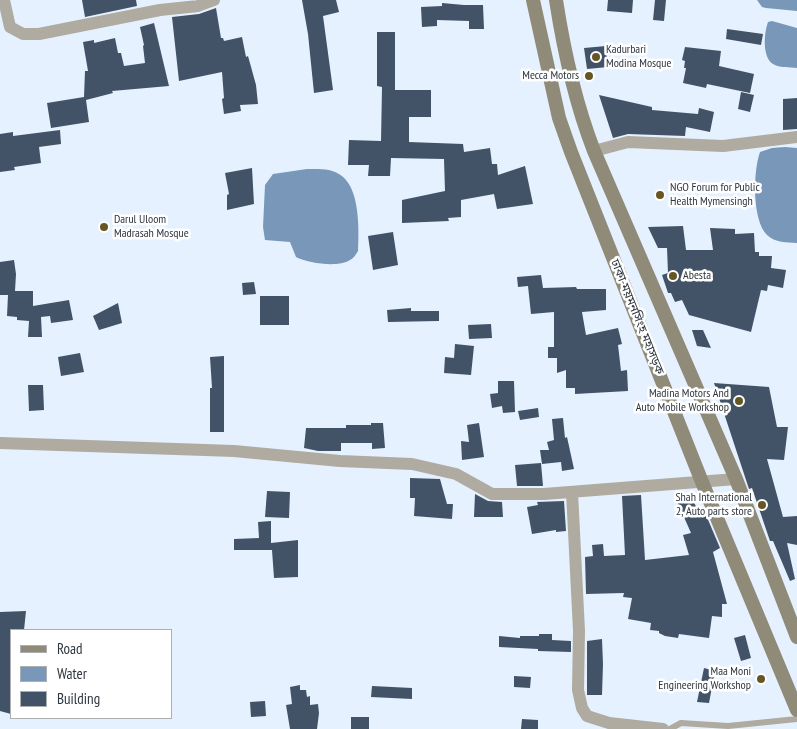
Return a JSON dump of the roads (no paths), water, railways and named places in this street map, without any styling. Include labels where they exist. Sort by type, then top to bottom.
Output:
[{"type":"main road","name":"ঢাকা-ময়মনসিংহ মহাসড়ক","points":[[533,0],[559,118],[571,152],[702,482],[797,710]]},
{"type":"main road","name":"ঢাকা-ময়মনসিংহ মহাসড়ক","points":[[556,0],[565,55],[581,115],[594,151],[736,480],[797,637]]},
{"type":"street","points":[[4,0],[10,26],[23,34],[39,34],[160,10],[198,6],[214,0]]},
{"type":"street","points":[[594,151],[628,142],[723,146],[797,138]]},
{"type":"street","points":[[0,442],[234,451],[340,461],[412,464],[456,474],[492,494],[544,494],[736,480]]},
{"type":"street","points":[[572,492],[579,631],[578,690],[582,708],[587,716],[609,723],[663,729]]},
{"type":"lane","points":[[670,729],[681,723],[728,726],[797,720]]},
{"type":"water","points":[[757,0],[797,0],[797,11],[762,7]]},
{"type":"water","points":[[772,21],[797,28],[797,68],[778,66],[769,61],[765,38],[768,22]]},
{"type":"water","points":[[772,148],[797,148],[797,243],[777,241],[770,238],[762,228],[756,207],[755,183],[760,152]]},
{"type":"water","points":[[307,169],[338,173],[348,182],[352,191],[357,211],[358,251],[353,258],[345,262],[323,264],[308,261],[296,257],[290,242],[265,240],[263,227],[265,185],[273,174]]},
{"type":"place","name":"Kadurbari Modina Mosque","points":[[596,57]]},
{"type":"place","name":"Mecca Motors","points":[[589,76]]},
{"type":"place","name":"NGO Forum for Public Health Mymensingh","points":[[660,195]]},
{"type":"place","name":"Darul Uloom Madrasah Mosque","points":[[104,227]]},
{"type":"place","name":"Abesta","points":[[673,276]]},
{"type":"place","name":"Madina Motors And Auto Mobile Workshop","points":[[739,401]]},
{"type":"place","name":"Shah International 2, Auto parts store","points":[[762,505]]},
{"type":"place","name":"Maa Moni Engineering Workshop","points":[[761,679]]}]
